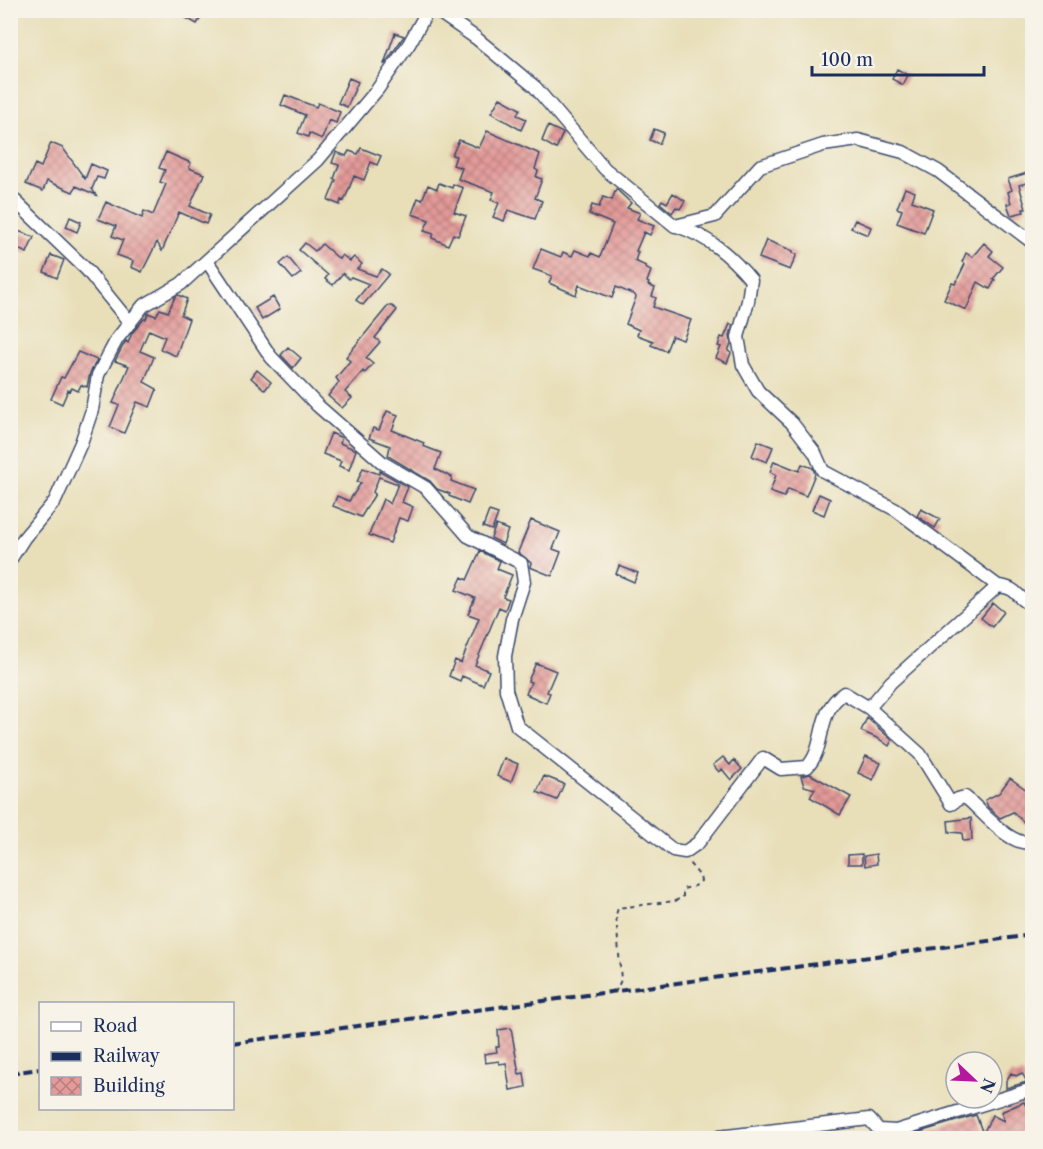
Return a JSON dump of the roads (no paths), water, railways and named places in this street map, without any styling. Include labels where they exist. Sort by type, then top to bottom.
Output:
[{"type":"street","points":[[10,560],[24,538],[55,501],[81,443],[92,410],[98,375],[117,339],[143,306],[181,285],[318,160],[377,90],[409,44],[428,10]]},
{"type":"street","points":[[436,10],[476,38],[535,87],[605,169],[675,226],[695,232],[731,257],[751,280],[738,338],[743,365],[758,392],[792,423],[805,439],[815,453],[823,471],[896,510],[998,586],[1011,587],[1032,605]]},
{"type":"street","points":[[675,226],[715,216],[760,166],[823,145],[858,140],[903,152],[938,171],[1032,242]]},
{"type":"street","points":[[10,196],[87,270],[130,323]]},
{"type":"street","points":[[207,261],[271,357],[317,405],[383,464],[426,488],[468,536],[521,563],[524,582],[512,619],[506,656],[506,690],[517,726],[674,850],[685,852],[698,843],[763,758],[781,768],[807,767],[815,759],[824,719],[835,699],[844,693],[869,708],[920,754],[951,804],[965,797],[988,820],[1012,837],[1028,844],[1032,842]]},
{"type":"street","points":[[869,708],[891,682],[998,586]]},
{"type":"street","points":[[710,1138],[869,1119],[879,1130],[896,1131],[1032,1089]]},
{"type":"railway","points":[[234,1043],[1032,935]]},
{"type":"railway","points":[[10,1073],[39,1069]]}]
